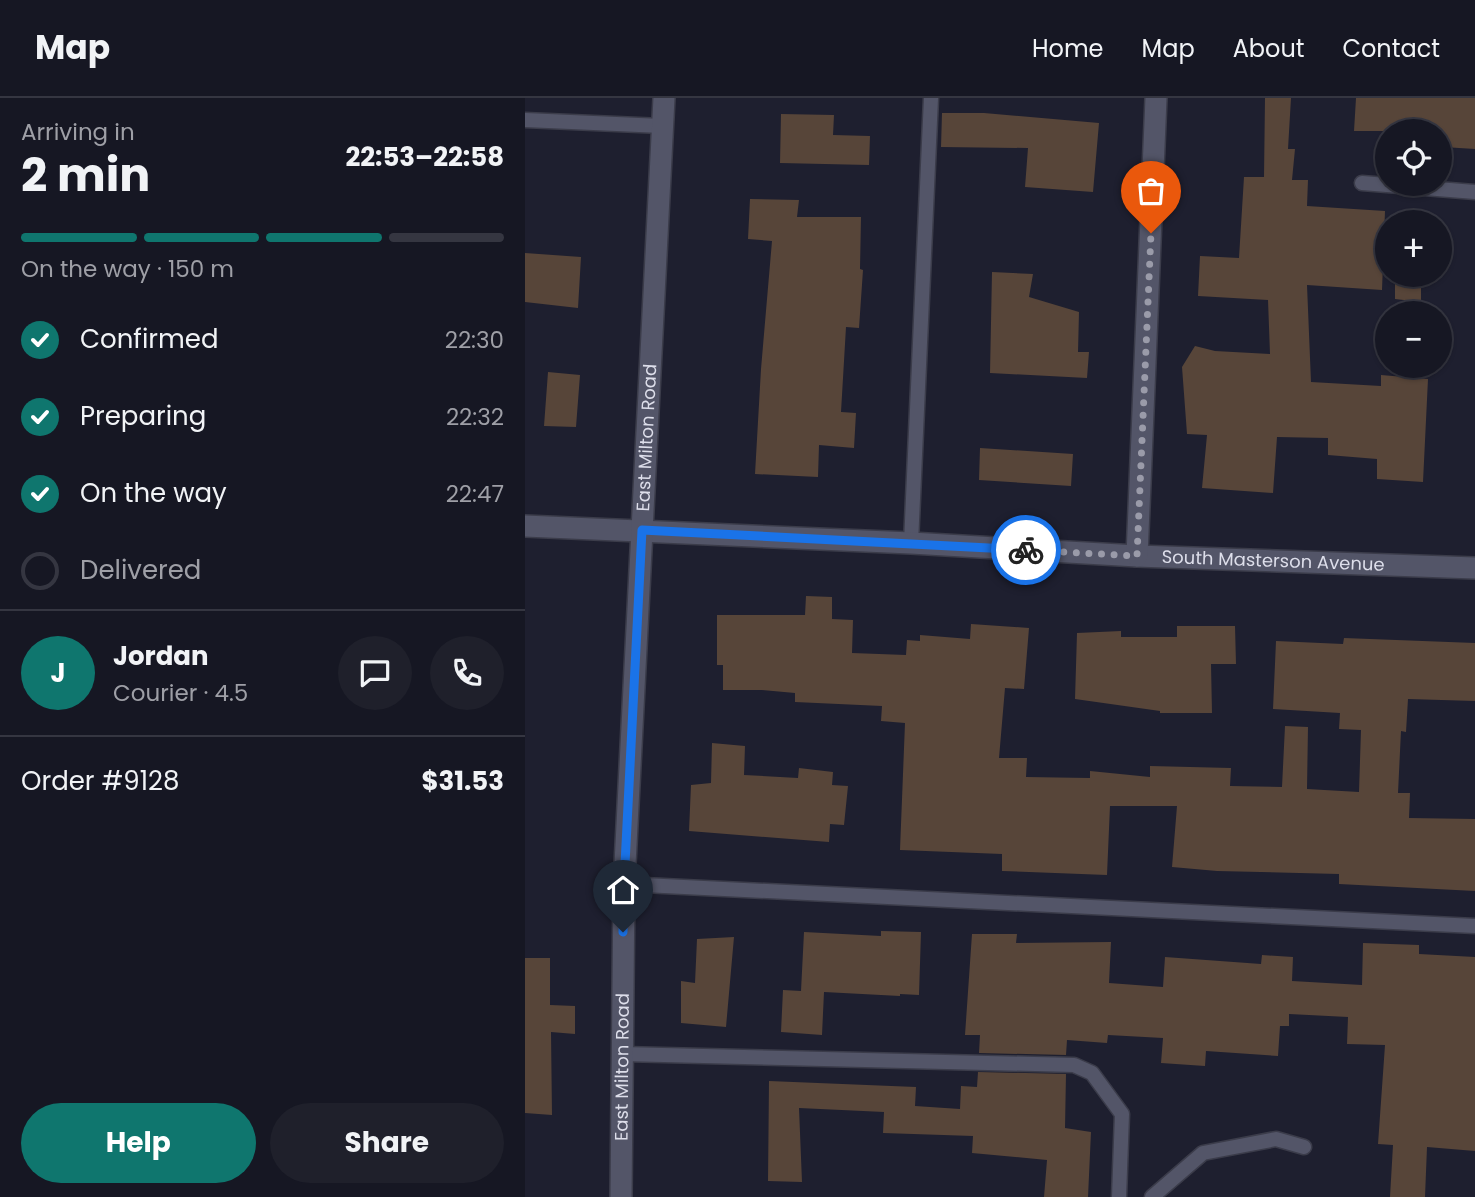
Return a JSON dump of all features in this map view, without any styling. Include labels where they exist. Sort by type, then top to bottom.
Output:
[{"type":"street","name":"East Milton Road","points":[[621,1197],[624,884],[664,98]]},
{"type":"street","points":[[1137,556],[1156,98]]},
{"type":"street","name":"South Masterson Avenue","points":[[525,526],[1137,556],[1475,568]]},
{"type":"lane","points":[[911,543],[931,98]]},
{"type":"lane","points":[[525,120],[662,126]]},
{"type":"lane","points":[[1362,183],[1475,192]]},
{"type":"lane","points":[[624,884],[1475,926]]},
{"type":"lane","points":[[622,1054],[1074,1065],[1092,1073],[1122,1114],[1119,1197]]},
{"type":"lane","points":[[1152,1197],[1203,1153],[1276,1139],[1304,1147]]},
{"type":"building","points":[[1265,98],[1291,98],[1288,149],[1295,149],[1292,180],[1308,180],[1307,206],[1375,210],[1375,287],[1382,287],[1382,290],[1307,285],[1311,382],[1381,386],[1381,378],[1428,379],[1423,482],[1377,479],[1377,459],[1328,455],[1328,438],[1277,437],[1273,493],[1202,488],[1207,435],[1187,434],[1182,367],[1195,346],[1215,351],[1270,354],[1268,300],[1198,296],[1200,256],[1239,258],[1244,177],[1264,177]]},
{"type":"building","points":[[1356,98],[1475,98],[1475,149],[1452,148],[1452,119],[1375,119],[1375,131],[1354,131]]},
{"type":"building","points":[[942,113],[984,113],[1099,123],[1093,192],[1025,187],[1028,148],[941,147]]},
{"type":"building","points":[[781,114],[834,115],[833,135],[870,136],[869,165],[780,163]]},
{"type":"building","points":[[750,199],[799,200],[797,217],[861,217],[860,269],[863,270],[859,328],[846,327],[841,412],[856,413],[854,448],[819,445],[818,477],[755,474],[772,241],[748,239]]},
{"type":"building","points":[[525,253],[581,257],[578,308],[525,302]]},
{"type":"building","points":[[992,272],[1033,274],[1029,297],[1079,312],[1078,352],[1089,352],[1087,378],[990,373]]},
{"type":"building","points":[[1395,287],[1421,287],[1421,301],[1395,299]]},
{"type":"building","points":[[548,372],[580,375],[576,427],[544,426]]},
{"type":"building","points":[[980,448],[1073,454],[1071,486],[979,480]]},
{"type":"building","points":[[806,596],[832,597],[832,619],[853,620],[852,653],[906,655],[907,640],[920,641],[920,635],[970,639],[971,624],[1029,628],[1024,689],[1005,688],[999,758],[1027,758],[1026,777],[1090,778],[1090,771],[1150,777],[1150,766],[1231,768],[1230,786],[1282,787],[1285,726],[1308,727],[1307,789],[1359,792],[1361,730],[1339,729],[1340,713],[1273,709],[1276,641],[1343,644],[1344,638],[1475,643],[1475,701],[1408,699],[1406,732],[1401,731],[1398,793],[1410,793],[1409,818],[1475,819],[1475,891],[1339,884],[1339,874],[1217,871],[1172,867],[1177,806],[1110,806],[1107,875],[1002,871],[1002,854],[900,850],[905,723],[881,721],[882,706],[795,702],[795,693],[723,690],[723,665],[717,665],[717,615],[805,615]]},
{"type":"building","points":[[1177,626],[1235,626],[1236,664],[1211,664],[1212,713],[1160,713],[1075,699],[1077,633],[1121,631],[1121,637],[1177,637]]},
{"type":"building","points":[[712,743],[745,746],[744,775],[798,778],[799,768],[833,772],[832,785],[848,786],[844,825],[830,824],[829,842],[689,831],[691,785],[711,783]]},
{"type":"building","points":[[881,931],[921,932],[919,995],[824,992],[822,1035],[781,1032],[783,990],[801,991],[804,932],[881,936]]},
{"type":"building","points":[[972,934],[1017,934],[1016,943],[1111,942],[1109,983],[1163,987],[1165,957],[1261,964],[1262,955],[1293,957],[1292,981],[1362,985],[1363,943],[1419,945],[1419,954],[1475,957],[1475,1151],[1427,1147],[1425,1197],[1390,1197],[1393,1145],[1378,1144],[1385,1045],[1347,1044],[1348,1017],[1289,1014],[1289,1026],[1280,1026],[1278,1056],[1206,1051],[1205,1066],[1161,1063],[1163,1038],[1108,1035],[1107,1043],[1067,1040],[1066,1055],[979,1053],[980,1035],[965,1035]]},
{"type":"building","points":[[734,937],[726,1027],[681,1023],[681,981],[695,983],[697,939]]},
{"type":"building","points":[[525,958],[550,958],[550,1005],[575,1006],[575,1034],[551,1032],[552,1115],[525,1113]]},
{"type":"building","points":[[978,1072],[1066,1074],[1065,1128],[1091,1132],[1088,1197],[1044,1197],[1047,1160],[972,1153],[973,1136],[883,1133],[884,1112],[799,1108],[802,1182],[768,1181],[769,1081],[916,1087],[915,1106],[960,1109],[961,1086],[977,1087]]},
{"type":"way so far","points":[[1026,550],[1137,556],[1151,233]]},
{"type":"route","points":[[623,932],[642,530],[1026,550]]}]
